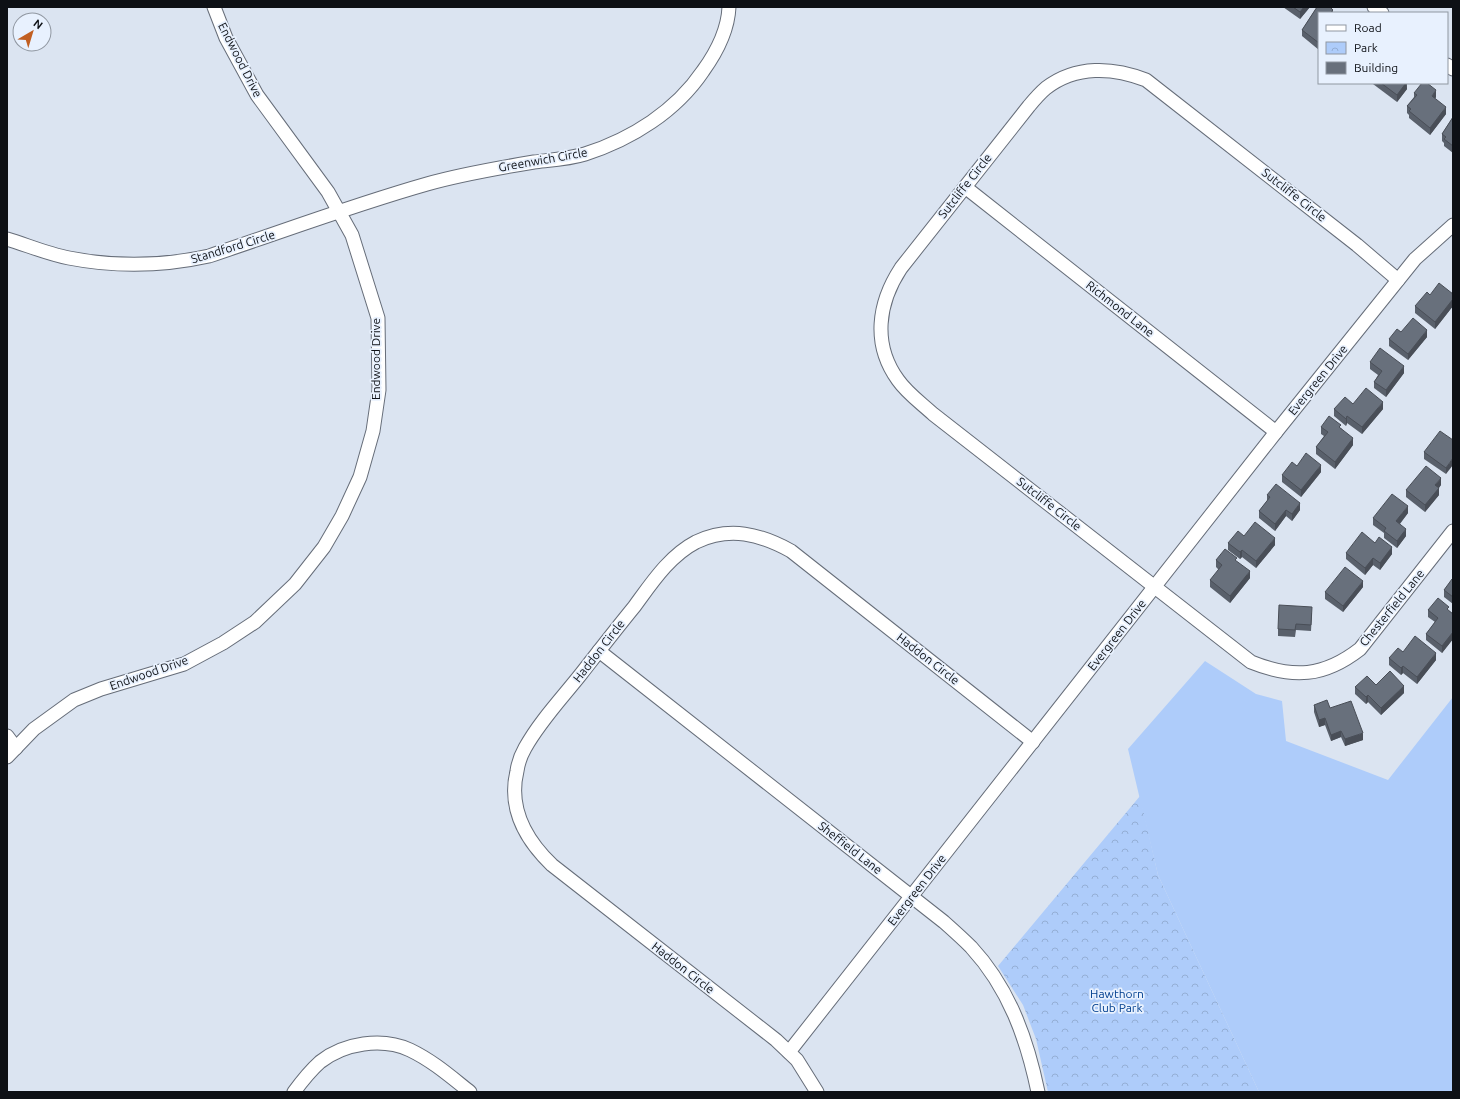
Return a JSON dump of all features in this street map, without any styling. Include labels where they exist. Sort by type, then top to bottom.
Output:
[{"type":"street","name":"Endwood Drive","points":[[11,752],[34,729],[74,700],[101,689],[184,664],[223,643],[255,622],[296,584],[324,547],[342,516],[360,477],[373,431],[379,390],[378,318],[352,235],[328,192],[257,95],[226,38],[214,7]]},
{"type":"street","name":"Greenwich Circle","points":[[340,213],[409,189],[464,174],[584,154],[634,133],[660,117],[680,100],[699,77],[712,59],[723,34],[729,7]]},
{"type":"street","name":"Sutcliffe Circle","points":[[1155,588],[933,414],[897,380],[889,365],[882,341],[881,329],[882,309],[892,282],[964,186],[1045,88],[1080,71],[1115,70],[1132,74],[1146,80],[1161,91],[1357,245],[1398,280]]},
{"type":"street","name":"Richmond Lane","points":[[964,186],[1276,432]]},
{"type":"street","name":"Standford Circle","points":[[7,239],[67,258],[96,262],[130,264],[186,261],[209,256],[340,213]]},
{"type":"street","name":"Evergreen Drive","points":[[789,1052],[1155,588],[1276,432],[1398,280],[1415,259],[1453,225]]},
{"type":"street","name":"Chesterfield Lane","points":[[1155,588],[1251,662],[1272,670],[1290,674],[1322,670],[1346,660],[1360,649],[1453,531]]},
{"type":"street","name":"Haddon Circle","points":[[817,1092],[789,1052],[552,865],[537,851],[526,836],[518,816],[514,789],[517,771],[524,750],[534,734],[656,578],[678,554],[696,543],[710,537],[736,533],[761,536],[791,551],[1033,742]]},
{"type":"street","name":"Sheffield Lane","points":[[599,651],[944,922],[971,947],[994,976],[1021,1028],[1031,1058],[1038,1092]]},
{"type":"street","points":[[7,736],[11,752]]},
{"type":"street","points":[[294,1092],[307,1075],[321,1062],[336,1053],[361,1045],[380,1043],[410,1050],[432,1062],[470,1092]]},
{"type":"green space","points":[[1205,661],[1256,694],[1282,701],[1286,741],[1388,780],[1453,697],[1453,1092],[1259,1092],[1158,875],[1128,749]]},
{"type":"green space","name":"Hawthorn Club Park","points":[[1140,796],[1158,875],[1259,1092],[1048,1092],[1036,1039],[1023,1005],[998,966]]},
{"type":"building","points":[[1293,7],[1304,7],[1300,12]]},
{"type":"building","points":[[1317,7],[1330,7],[1333,10],[1331,12],[1318,12],[1318,42],[1302,30]]},
{"type":"building","points":[[1382,84],[1405,84],[1397,95]]},
{"type":"building","points":[[1421,84],[1428,84],[1436,90],[1432,96],[1446,107],[1430,128],[1409,111],[1411,109],[1407,106],[1417,95],[1414,93]]},
{"type":"building","points":[[1453,117],[1453,146],[1444,139],[1446,137],[1442,134]]},
{"type":"building","points":[[1439,283],[1453,294],[1453,299],[1435,322],[1415,306],[1427,292],[1430,295]]},
{"type":"building","points":[[1413,318],[1427,330],[1408,354],[1389,339],[1397,329],[1401,332]]},
{"type":"building","points":[[1380,348],[1404,366],[1386,390],[1374,382],[1382,371],[1370,362]]},
{"type":"building","points":[[1366,388],[1383,402],[1362,427],[1347,416],[1346,419],[1334,409],[1345,397],[1353,404]]},
{"type":"building","points":[[1329,416],[1341,425],[1339,427],[1353,438],[1335,462],[1316,447],[1328,432],[1321,427]]},
{"type":"building","points":[[1440,431],[1453,440],[1453,458],[1446,468],[1424,452]]},
{"type":"building","points":[[1306,453],[1321,465],[1301,490],[1282,475],[1292,462],[1297,466]]},
{"type":"building","points":[[1426,466],[1441,478],[1435,485],[1439,488],[1425,505],[1406,490]]},
{"type":"building","points":[[1276,484],[1300,503],[1292,514],[1286,510],[1275,524],[1259,511],[1270,497],[1267,495]]},
{"type":"building","points":[[1392,494],[1408,506],[1396,521],[1406,529],[1397,541],[1384,531],[1386,528],[1373,518]]},
{"type":"building","points":[[1255,522],[1275,538],[1256,561],[1242,550],[1240,552],[1228,543],[1238,531],[1244,536]]},
{"type":"building","points":[[1362,532],[1375,543],[1379,537],[1392,547],[1380,563],[1373,558],[1365,568],[1346,553]]},
{"type":"building","points":[[1225,549],[1237,558],[1235,560],[1250,571],[1230,596],[1210,580],[1222,565],[1216,560]]},
{"type":"building","points":[[1345,567],[1363,581],[1343,606],[1325,592]]},
{"type":"building","points":[[1453,579],[1453,597],[1444,590]]},
{"type":"building","points":[[1438,598],[1449,607],[1447,609],[1453,614],[1453,632],[1442,646],[1426,634],[1438,618],[1428,610]]},
{"type":"building","points":[[1279,605],[1312,607],[1311,625],[1296,624],[1295,630],[1278,629]]},
{"type":"building","points":[[1415,636],[1436,653],[1417,677],[1403,666],[1401,668],[1389,658],[1398,648],[1403,652]]},
{"type":"building","points":[[1390,671],[1404,686],[1381,708],[1368,695],[1366,697],[1355,687],[1367,676],[1376,685]]},
{"type":"building","points":[[1327,700],[1330,708],[1351,701],[1363,733],[1345,739],[1341,731],[1331,735],[1325,718],[1319,720],[1314,705]]}]
